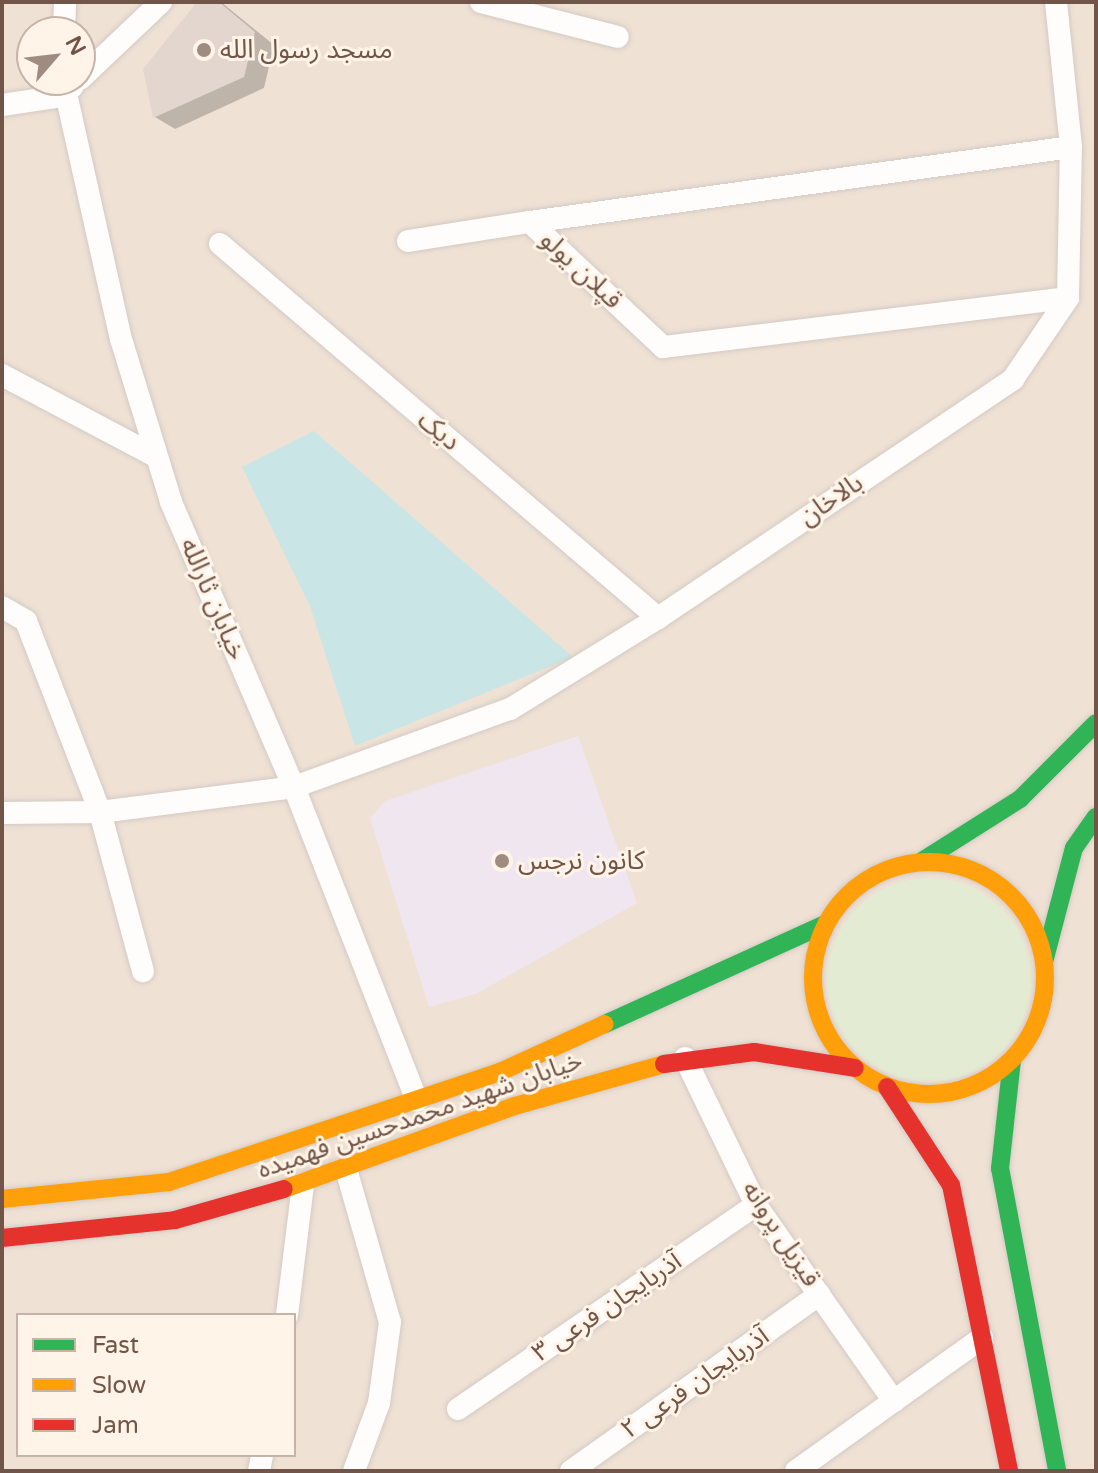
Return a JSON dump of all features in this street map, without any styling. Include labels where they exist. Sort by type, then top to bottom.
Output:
[{"type":"main road","points":[[1096,723],[1020,799],[922,861],[883,870],[849,892],[825,924],[813,963],[815,1003],[829,1039],[855,1068],[887,1087],[920,1094],[954,1092],[985,1081],[1012,1060],[1032,1032],[1044,998],[1044,962],[1074,848],[1096,817]]},
{"type":"main road","points":[[922,861],[964,868],[1003,888],[1023,909],[1044,962]]},
{"type":"main road","name":"خیابان شهید محمدحسین فهمیده","points":[[2,1199],[169,1182],[417,1101],[500,1072],[825,924]]},
{"type":"main road","name":"خیابان شهید محمدحسین فهمیده","points":[[2,1238],[175,1220],[303,1184],[515,1106],[685,1058],[754,1052],[855,1068]]},
{"type":"main road","points":[[1012,1060],[1000,1168],[1057,1471]]},
{"type":"main road","points":[[887,1087],[951,1185],[1009,1471]]},
{"type":"street","points":[[96,61],[161,2]]},
{"type":"street","points":[[481,2],[506,4],[618,37]]},
{"type":"street","points":[[1056,2],[1071,147],[1068,298]]},
{"type":"street","points":[[2,105],[32,96]]},
{"type":"street","name":"خیابان ثارالله","points":[[73,96],[121,339],[171,502],[294,787],[417,1101]]},
{"type":"street","name":"قپلان یولو","points":[[530,222],[1071,147]]},
{"type":"street","points":[[408,241],[530,222]]},
{"type":"street","name":"قپلان یولو","points":[[530,222],[663,347],[1068,298]]},
{"type":"street","name":"دیک","points":[[220,244],[658,618]]},
{"type":"street","name":"بالاخان","points":[[2,813],[100,812],[294,787],[510,709],[658,618],[1013,379],[1068,298]]},
{"type":"street","points":[[2,375],[157,457]]},
{"type":"street","points":[[2,607],[26,621],[100,812],[143,971]]},
{"type":"street","name":"قیزیل پروانه","points":[[685,1058],[756,1205],[894,1401]]},
{"type":"street","points":[[346,1169],[390,1322],[379,1403],[354,1471]]},
{"type":"street","points":[[287,1313],[303,1184]]},
{"type":"street","name":"آذربایجان فرعی ۳","points":[[458,1409],[756,1205]]},
{"type":"street","name":"آذربایجان فرعی ۲","points":[[571,1471],[820,1294]]},
{"type":"street","points":[[796,1471],[982,1338]]},
{"type":"shaded area","points":[[2,2],[1096,2],[1096,1471],[2,1471]]},
{"type":"shaded area","name":"کانون نرجس","points":[[578,736],[637,903],[476,994],[429,1007],[370,818],[385,801]]},
{"type":"green space","points":[[929,878],[968,885],[1001,908],[1024,941],[1031,980],[1024,1019],[1001,1052],[968,1075],[929,1082],[890,1075],[857,1052],[834,1019],[827,980],[834,941],[857,908],[890,885]]},
{"type":"water","points":[[314,431],[573,657],[355,746],[310,606],[242,467]]},
{"type":"building","name":"مسجد رسول الله","points":[[197,2],[219,2],[255,32],[244,77],[153,118],[143,69]]},
{"type":"traffic: fast","points":[[922,861],[1020,799],[1096,723]]},
{"type":"traffic: fast","points":[[1044,962],[1074,848],[1096,817]]},
{"type":"traffic: fast","points":[[605,1024],[825,924]]},
{"type":"traffic: fast","points":[[1012,1060],[1000,1168],[1057,1471]]},
{"type":"traffic: slow","points":[[929,862],[952,864],[973,871],[1011,896],[1036,934],[1043,955],[1045,978],[1043,1001],[1036,1022],[1011,1060],[973,1085],[952,1092],[929,1094],[906,1092],[885,1085],[847,1060],[822,1022],[815,1001],[813,978],[815,955],[822,934],[847,896],[885,871],[906,864],[929,862]]},
{"type":"traffic: slow","points":[[2,1199],[169,1182],[500,1072],[605,1024]]},
{"type":"traffic: slow","points":[[284,1189],[515,1106],[664,1064]]},
{"type":"traffic: jam","points":[[664,1064],[754,1052],[855,1068]]},
{"type":"traffic: jam","points":[[887,1087],[951,1185],[1009,1471]]},
{"type":"traffic: jam","points":[[2,1238],[175,1220],[284,1189]]},
{"type":"place","name":"مسجد رسول الله","points":[[204,50]]},
{"type":"place","name":"کانون نرجس","points":[[502,861]]}]
